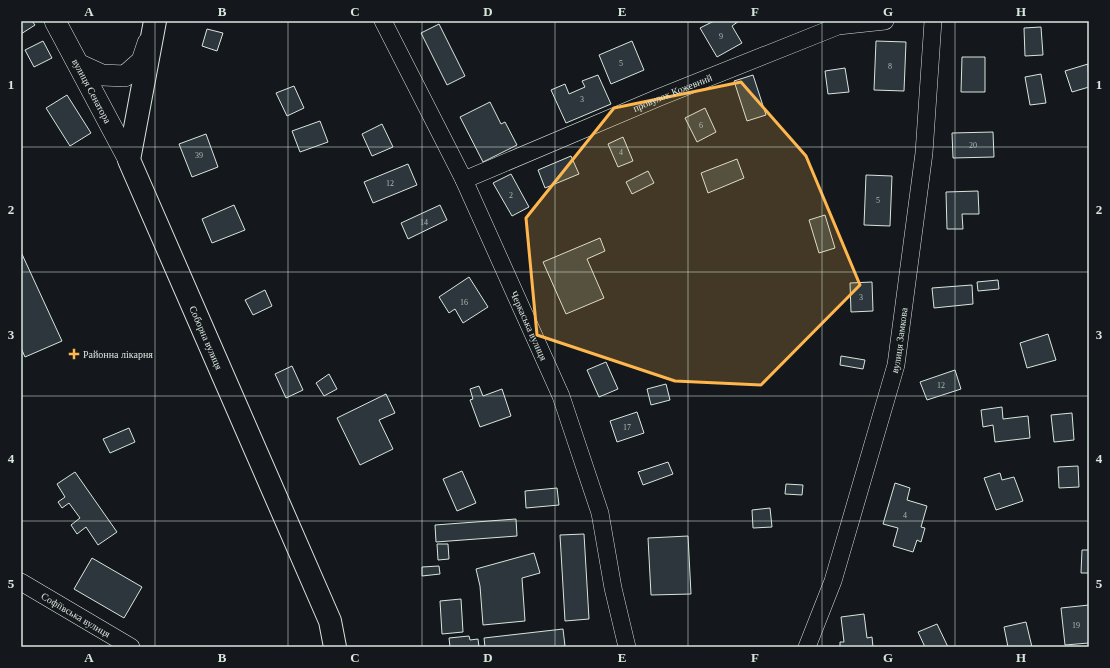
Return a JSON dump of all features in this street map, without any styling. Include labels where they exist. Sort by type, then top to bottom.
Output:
[{"type":"main road","points":[[129,160],[154,24]]},
{"type":"main road","name":"Соборна вулиця","points":[[129,160],[330,621],[336,647]]},
{"type":"street","name":"вулиця Сенатора","points":[[55,21],[80,65],[129,160]]},
{"type":"street","name":"Черкаська вулиця","points":[[383,21],[464,180],[561,396],[600,513],[613,588],[627,647]]},
{"type":"street","name":"провулок Кожевний","points":[[464,180],[660,97],[838,26],[885,21]]},
{"type":"street","name":"вулиця Замкова","points":[[807,647],[833,581],[896,365],[924,153],[933,21]]},
{"type":"street","points":[[80,65],[102,75],[125,76],[142,61],[154,24]]},
{"type":"street","name":"Софіївська вулиця","points":[[21,582],[131,647]]},
{"type":"highlighted area","points":[[741,82],[806,156],[860,285],[761,385],[675,381],[537,335],[526,218],[614,108]]},
{"type":"building","points":[[21,21],[32,21],[35,25],[21,34]]},
{"type":"building","points":[[714,21],[739,21],[732,26],[742,43],[717,57],[700,28]]},
{"type":"building","points":[[439,24],[465,76],[447,85],[421,33]]},
{"type":"building","points":[[1041,27],[1043,55],[1025,56],[1024,28]]},
{"type":"building","points":[[207,29],[223,33],[217,51],[202,46]]},
{"type":"building","points":[[43,41],[52,58],[34,67],[25,50]]},
{"type":"building","points":[[632,41],[644,70],[611,84],[599,55]]},
{"type":"building","points":[[876,41],[906,42],[904,91],[874,90]]},
{"type":"building","points":[[962,57],[985,57],[985,92],[961,92]]},
{"type":"building","points":[[1088,64],[1089,87],[1072,92],[1065,71]]},
{"type":"building","points":[[845,68],[849,92],[828,94],[825,71]]},
{"type":"building","points":[[1041,74],[1046,103],[1030,105],[1025,77]]},
{"type":"building","points":[[598,75],[611,104],[566,123],[551,90],[565,84],[569,94],[585,87],[582,81]]},
{"type":"building","points":[[753,75],[766,115],[747,121],[734,81]]},
{"type":"building","points":[[294,86],[304,108],[287,116],[276,93]]},
{"type":"building","points":[[67,95],[91,133],[70,146],[46,108]]},
{"type":"building","points":[[490,102],[501,124],[505,122],[517,145],[483,162],[460,117]]},
{"type":"building","points":[[705,108],[716,132],[697,142],[685,118]]},
{"type":"building","points":[[320,121],[328,142],[300,152],[292,131]]},
{"type":"building","points":[[382,124],[393,147],[372,156],[362,134]]},
{"type":"building","points":[[993,132],[994,157],[953,158],[952,133]]},
{"type":"building","points":[[206,134],[218,167],[192,177],[179,144]]},
{"type":"building","points":[[623,137],[633,161],[618,167],[608,144]]},
{"type":"building","points":[[571,156],[579,174],[545,188],[538,170]]},
{"type":"building","points":[[737,159],[744,178],[708,193],[701,173]]},
{"type":"building","points":[[408,164],[417,185],[373,203],[364,182]]},
{"type":"building","points":[[648,171],[654,183],[632,194],[626,182]]},
{"type":"building","points":[[511,174],[529,207],[512,216],[493,183]]},
{"type":"building","points":[[866,175],[892,176],[890,226],[864,225]]},
{"type":"building","points":[[978,191],[979,214],[962,214],[963,229],[947,229],[946,192]]},
{"type":"building","points":[[234,205],[245,230],[212,243],[202,219]]},
{"type":"building","points":[[440,205],[447,220],[408,239],[401,223]]},
{"type":"building","points":[[825,215],[835,248],[819,253],[809,220]]},
{"type":"building","points":[[600,238],[605,251],[587,259],[604,298],[566,314],[543,262]]},
{"type":"building","points":[[21,252],[62,341],[25,357],[21,348]]},
{"type":"building","points":[[469,277],[488,307],[463,323],[455,309],[449,313],[439,297]]},
{"type":"building","points":[[998,280],[999,289],[978,291],[977,282]]},
{"type":"building","points":[[872,282],[873,311],[851,312],[850,283]]},
{"type":"building","points":[[972,285],[973,304],[934,308],[932,288]]},
{"type":"building","points":[[265,290],[272,306],[253,315],[245,300]]},
{"type":"building","points":[[1048,334],[1056,360],[1027,368],[1020,343]]},
{"type":"building","points":[[841,356],[865,360],[863,369],[840,365]]},
{"type":"building","points":[[606,362],[618,389],[599,397],[587,370]]},
{"type":"building","points":[[292,366],[303,390],[286,398],[275,374]]},
{"type":"building","points":[[955,370],[961,389],[927,400],[920,382]]},
{"type":"building","points":[[329,374],[337,389],[324,396],[316,383]]},
{"type":"building","points":[[666,384],[670,400],[651,405],[647,389]]},
{"type":"building","points":[[479,386],[483,396],[502,389],[511,416],[480,427],[470,400],[473,399],[470,389]]},
{"type":"building","points":[[386,394],[395,413],[379,420],[393,449],[360,465],[337,418]]},
{"type":"building","points":[[1002,407],[1003,419],[1028,416],[1030,438],[995,442],[993,425],[983,427],[981,410]]},
{"type":"building","points":[[637,412],[644,433],[617,442],[610,421]]},
{"type":"building","points":[[1072,413],[1074,440],[1054,442],[1051,415]]},
{"type":"building","points":[[129,428],[135,442],[110,453],[103,439]]},
{"type":"building","points":[[668,462],[673,474],[643,485],[638,472]]},
{"type":"building","points":[[1078,466],[1079,487],[1059,488],[1058,467]]},
{"type":"building","points":[[462,471],[476,503],[457,511],[443,479]]},
{"type":"building","points":[[75,472],[117,532],[98,545],[86,527],[77,534],[71,525],[80,518],[69,503],[62,508],[58,502],[65,497],[57,484]]},
{"type":"building","points":[[1000,473],[1002,480],[1014,477],[1023,501],[996,510],[984,478]]},
{"type":"building","points":[[895,483],[910,488],[907,500],[927,506],[921,527],[925,528],[921,542],[917,540],[913,552],[893,546],[898,528],[883,524]]},
{"type":"building","points":[[786,484],[803,485],[802,495],[785,494]]},
{"type":"building","points":[[557,488],[559,505],[526,508],[525,491]]},
{"type":"building","points":[[770,508],[772,527],[753,528],[752,510]]},
{"type":"building","points":[[516,519],[517,536],[436,542],[435,525]]},
{"type":"building","points":[[584,534],[589,619],[565,621],[560,535]]},
{"type":"building","points":[[688,536],[691,594],[651,595],[648,538]]},
{"type":"building","points":[[437,544],[448,544],[449,559],[438,560]]},
{"type":"building","points":[[1082,550],[1089,550],[1089,573],[1081,573]]},
{"type":"building","points":[[534,553],[540,573],[522,578],[525,621],[483,625],[480,586],[476,569]]},
{"type":"building","points":[[92,558],[142,587],[124,618],[74,589]]},
{"type":"building","points":[[439,566],[440,574],[422,576],[422,567]]},
{"type":"building","points":[[461,599],[463,632],[442,634],[440,601]]},
{"type":"building","points":[[1089,605],[1089,643],[1065,645],[1061,608]]},
{"type":"building","points":[[864,614],[867,638],[872,637],[873,647],[840,647],[840,642],[844,642],[841,617]]},
{"type":"building","points":[[1026,622],[1032,647],[1008,647],[1004,627]]},
{"type":"building","points":[[937,624],[948,647],[925,647],[918,632]]},
{"type":"building","points":[[563,629],[565,646],[485,647],[484,638]]},
{"type":"building","points":[[469,636],[470,640],[478,639],[479,647],[450,647],[449,638]]},
{"type":"place","name":"Районна лікарня","points":[[74,354]]}]
